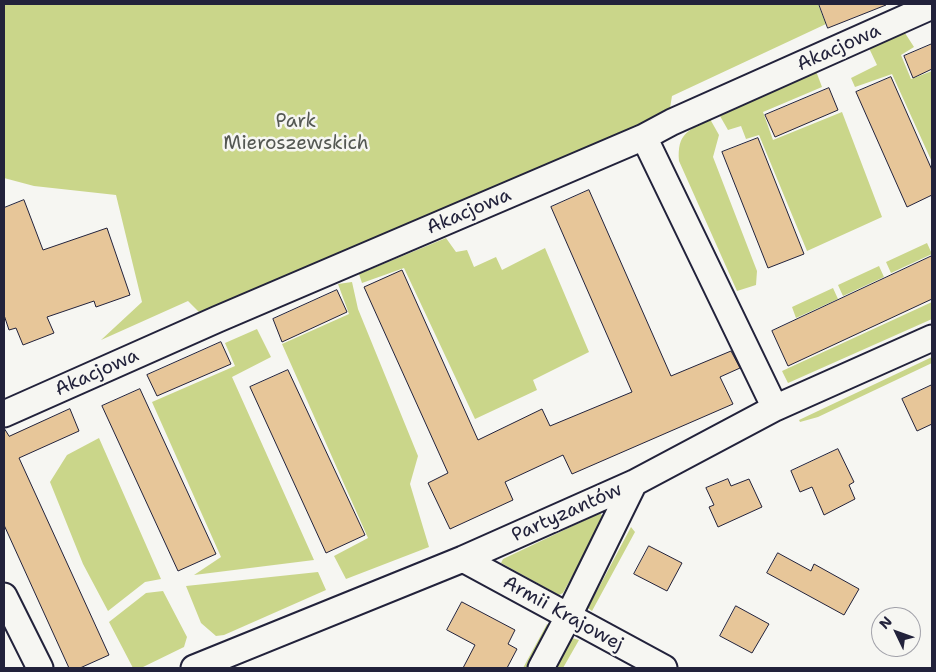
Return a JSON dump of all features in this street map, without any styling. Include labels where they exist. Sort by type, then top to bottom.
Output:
[{"type":"street","name":"Akacjowa","points":[[4,414],[209,323],[644,137],[672,122],[932,6]]},
{"type":"street","points":[[644,137],[775,408]]},
{"type":"street","name":"Partyzantów","points":[[194,668],[463,559],[634,483],[775,408],[932,338]]},
{"type":"street","points":[[541,668],[634,483]]},
{"type":"street","name":"Armii Krajowej","points":[[463,559],[664,668]]},
{"type":"street","points":[[4,596],[40,668]]},
{"type":"green space","name":"Park Mieroszewskich","points":[[4,4],[818,4],[826,24],[672,96],[669,114],[243,296],[199,312],[188,301],[101,340],[142,302],[116,195],[34,186],[4,178]]},
{"type":"green space","points":[[905,33],[914,47],[901,55],[911,79],[932,71],[932,162],[892,74],[855,87],[851,78],[877,65],[868,46]]},
{"type":"green space","points":[[816,71],[822,87],[763,112],[773,140],[842,112],[882,217],[807,251],[759,135],[746,139],[741,126],[728,130],[720,116]]},
{"type":"green space","points":[[710,119],[719,135],[713,157],[757,271],[756,285],[737,291],[679,161],[682,139],[690,130]]},
{"type":"green space","points":[[446,238],[456,252],[467,250],[474,267],[496,257],[502,270],[545,248],[589,352],[533,380],[537,390],[475,419],[404,268],[362,283],[359,274]]},
{"type":"green space","points":[[927,243],[932,254],[891,273],[886,262]]},
{"type":"green space","points":[[879,266],[884,277],[843,296],[838,285]]},
{"type":"green space","points":[[352,282],[358,309],[418,456],[410,484],[429,547],[346,579],[334,556],[368,538],[282,344],[349,314],[338,284]]},
{"type":"green space","points":[[833,288],[838,299],[796,318],[792,307]]},
{"type":"green space","points":[[932,302],[932,319],[788,383],[782,371]]},
{"type":"green space","points":[[257,329],[271,357],[232,377],[314,560],[194,575],[221,557],[152,402],[235,366],[225,343]]},
{"type":"green space","points":[[932,357],[932,363],[818,417],[800,422],[799,420]]},
{"type":"green space","points":[[99,438],[161,579],[145,582],[108,611],[83,564],[50,482],[67,455]]},
{"type":"green space","points":[[600,513],[604,518],[563,593],[559,595],[501,563],[503,559]]},
{"type":"green space","points":[[631,527],[635,532],[592,611],[588,608]]},
{"type":"green space","points":[[318,572],[326,590],[224,635],[216,636],[201,623],[186,586]]},
{"type":"green space","points":[[163,591],[187,637],[184,647],[141,668],[133,668],[109,622],[146,593]]},
{"type":"green space","points":[[547,624],[552,627],[530,668],[523,668]]},
{"type":"green space","points":[[572,638],[579,640],[563,668],[553,668],[567,642]]},
{"type":"building","points":[[819,4],[885,4],[886,5],[828,28]]},
{"type":"building","points":[[932,44],[932,69],[913,78],[904,56]]},
{"type":"building","points":[[891,77],[932,170],[932,195],[907,207],[856,92]]},
{"type":"building","points":[[829,88],[838,110],[775,137],[765,115]]},
{"type":"building","points":[[758,138],[804,254],[768,268],[722,152]]},
{"type":"building","points":[[589,190],[671,376],[731,351],[740,368],[720,377],[733,404],[572,474],[563,455],[505,482],[513,500],[450,529],[428,483],[448,473],[364,287],[402,270],[478,440],[542,409],[550,426],[632,392],[551,207]]},
{"type":"building","points":[[24,200],[43,250],[107,228],[130,295],[96,307],[94,301],[47,317],[54,333],[23,345],[16,328],[9,330],[4,315],[4,208]]},
{"type":"building","points":[[932,256],[932,299],[788,366],[772,331]]},
{"type":"building","points":[[337,290],[347,312],[282,342],[273,319]]},
{"type":"building","points":[[221,342],[231,364],[157,396],[147,375]]},
{"type":"building","points":[[288,370],[365,535],[326,553],[250,387]]},
{"type":"building","points":[[932,385],[932,424],[917,431],[902,399]]},
{"type":"building","points":[[140,389],[216,554],[178,571],[102,406]]},
{"type":"building","points":[[70,409],[79,431],[19,458],[109,655],[80,668],[69,668],[4,525],[4,428],[9,436]]},
{"type":"building","points":[[838,449],[854,482],[849,485],[855,499],[824,515],[812,487],[800,492],[791,471]]},
{"type":"building","points":[[728,479],[731,486],[749,479],[762,507],[718,527],[709,507],[714,505],[706,488]]},
{"type":"building","points":[[649,546],[682,563],[667,591],[634,574]]},
{"type":"building","points":[[778,553],[811,571],[814,564],[859,589],[844,615],[767,573]]},
{"type":"building","points":[[462,602],[515,630],[508,644],[517,649],[507,668],[463,668],[475,645],[447,630]]},
{"type":"building","points":[[736,606],[769,624],[752,653],[720,636]]}]
